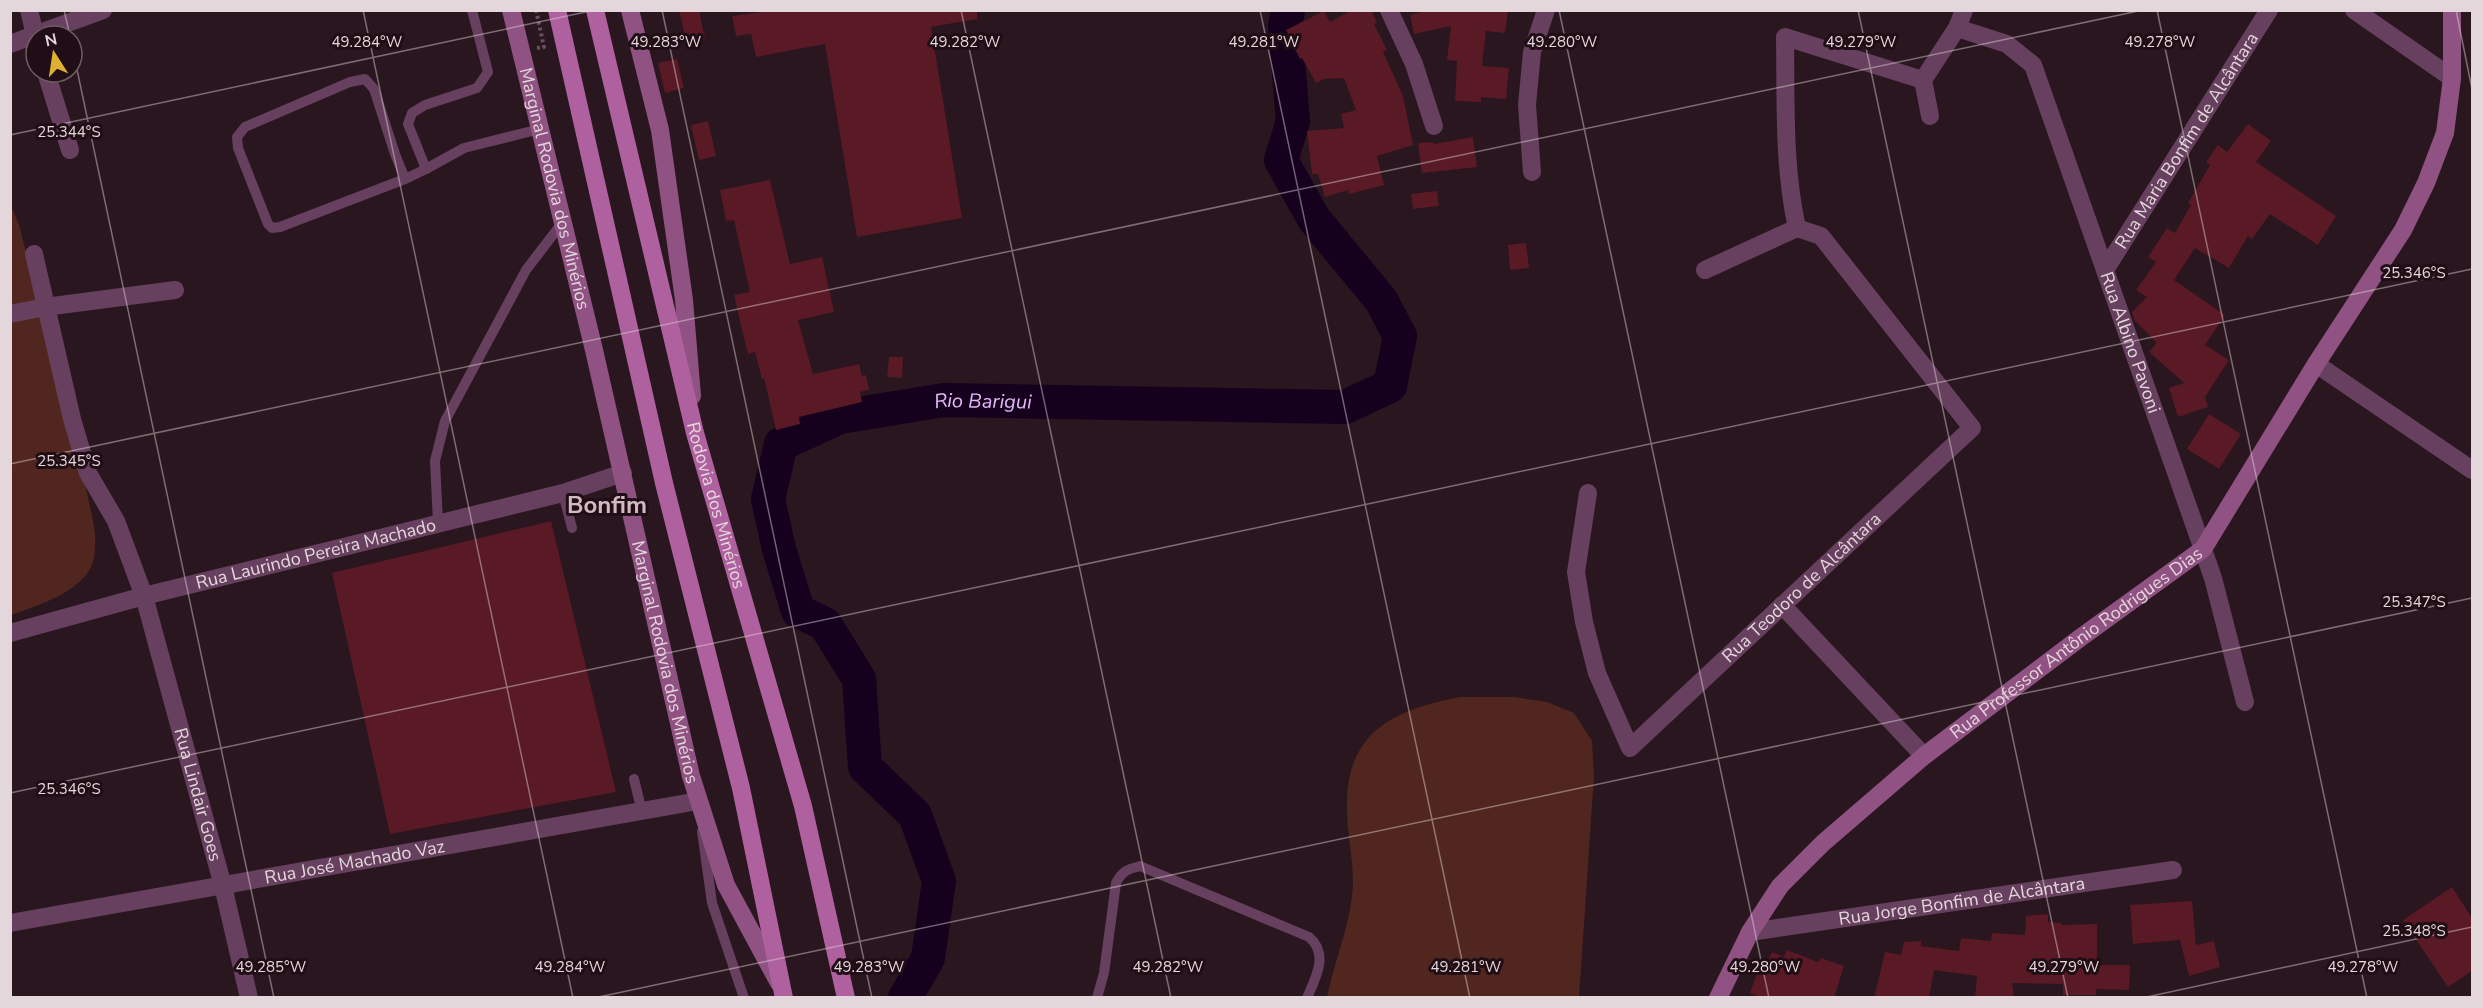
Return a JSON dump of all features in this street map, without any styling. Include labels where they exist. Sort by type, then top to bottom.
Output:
[{"type":"main road","name":"Marginal Rodovia dos Minérios","points":[[511,10],[623,473],[698,801],[726,885],[782,991]]},
{"type":"main road","points":[[557,10],[664,483],[741,788],[782,991]]},
{"type":"main road","name":"Rodovia dos Minérios","points":[[595,10],[695,433],[803,806],[846,998]]},
{"type":"main road","points":[[630,10],[660,130],[684,300],[695,433]]},
{"type":"main road","name":"Rua Professor Antônio Rodrigues Dias","points":[[1718,998],[1750,932],[1780,886],[1823,843],[1924,756],[2080,638],[2203,549],[2316,364],[2403,230],[2426,183],[2445,134],[2452,78],[2452,10]]},
{"type":"street","points":[[70,24],[103,10]]},
{"type":"street","points":[[1389,10],[1414,63],[1434,126]]},
{"type":"street","points":[[1532,172],[1527,105],[1532,52],[1546,10]]},
{"type":"street","points":[[1930,116],[1923,80],[1957,28],[1964,10]]},
{"type":"street","name":"Rua Maria Bonfim de Alcântara","points":[[2105,270],[2269,10]]},
{"type":"street","points":[[2354,10],[2452,78]]},
{"type":"street","name":"Rua Albino Pavoni","points":[[1957,28],[2007,44],[2033,65],[2213,578],[2245,702]]},
{"type":"street","points":[[1705,270],[1797,228],[1790,196],[1788,165],[1785,37],[1923,80]]},
{"type":"street","points":[[50,84],[70,150]]},
{"type":"street","name":"Rua Teodoro de Alcântara","points":[[1588,493],[1576,572],[1597,674],[1630,748],[1972,428],[1821,236],[1797,228]]},
{"type":"street","name":"Rua Lindair Goes","points":[[34,254],[72,419],[88,473],[116,521],[144,596],[223,886],[250,996]]},
{"type":"street","points":[[10,314],[45,307],[175,290]]},
{"type":"street","points":[[2316,364],[2472,469]]},
{"type":"street","name":"Rua Laurindo Pereira Machado","points":[[10,633],[144,596],[563,493],[623,473]]},
{"type":"street","points":[[1782,605],[1924,756]]},
{"type":"street","name":"Rua José Machado Vaz","points":[[10,923],[698,801]]},
{"type":"street","name":"Rua Jorge Bonfim de Alcântara","points":[[1750,932],[2174,870]]},
{"type":"lane","points":[[426,169],[408,124],[412,113],[425,105],[477,88],[488,72],[472,10]]},
{"type":"lane","points":[[405,179],[374,89],[365,79],[350,82],[245,127],[237,137],[238,148],[268,224],[272,228],[280,228],[405,179],[464,148],[540,129]]},
{"type":"lane","points":[[438,523],[435,461],[445,421],[526,270],[562,223]]},
{"type":"lane","points":[[563,493],[572,528]]},
{"type":"lane","points":[[634,779],[642,812]]},
{"type":"lane","points":[[698,801],[712,903],[744,998]]},
{"type":"lane","points":[[1097,998],[1104,973],[1116,883],[1121,874],[1128,869],[1140,866],[1309,937],[1316,943],[1320,967],[1307,998]]},
{"type":"shaded area","points":[[10,204],[19,225],[88,497],[95,542],[94,557],[83,579],[61,595],[11,615]]},
{"type":"shaded area","points":[[1460,697],[1515,697],[1547,702],[1574,713],[1592,741],[1594,776],[1579,997],[1327,997],[1352,897],[1353,873],[1347,809],[1349,782],[1355,760],[1364,743],[1378,729],[1395,718],[1414,709]]},
{"type":"building","points":[[679,10],[699,10],[705,39],[686,41]]},
{"type":"building","points":[[777,10],[977,10],[977,19],[931,27],[962,218],[857,237],[825,44],[756,57],[751,34],[736,36],[732,16]]},
{"type":"building","points":[[1352,10],[1371,10],[1377,23],[1374,24],[1387,50],[1383,52],[1403,96],[1413,145],[1377,156],[1384,185],[1349,194],[1348,190],[1325,197],[1318,174],[1312,174],[1307,131],[1344,128],[1341,114],[1356,110],[1344,78],[1324,79],[1316,83],[1302,58],[1300,59],[1286,30],[1324,11],[1330,22]]},
{"type":"building","points":[[1429,10],[1508,10],[1505,33],[1486,31],[1482,66],[1509,68],[1506,99],[1481,97],[1481,102],[1455,101],[1457,61],[1447,60],[1451,26],[1414,34],[1410,15]]},
{"type":"building","points":[[677,59],[684,88],[665,93],[658,63]]},
{"type":"building","points":[[708,121],[716,156],[699,160],[691,125]]},
{"type":"building","points":[[2248,124],[2271,141],[2256,162],[2336,216],[2318,245],[2270,214],[2252,239],[2248,236],[2229,268],[2195,248],[2174,280],[2225,315],[2205,345],[2229,360],[2205,397],[2208,407],[2178,417],[2169,388],[2184,383],[2149,352],[2157,343],[2134,320],[2132,312],[2147,297],[2136,290],[2156,262],[2148,257],[2167,228],[2175,233],[2191,205],[2188,203],[2210,165],[2206,162],[2218,145],[2227,152]]},
{"type":"building","points":[[1473,137],[1477,167],[1422,173],[1418,143],[1433,142],[1434,144]]},
{"type":"building","points":[[770,180],[790,264],[822,257],[834,312],[798,320],[813,374],[859,364],[862,376],[866,375],[869,390],[860,392],[862,402],[799,417],[800,424],[776,430],[764,378],[762,379],[755,352],[748,354],[739,317],[734,295],[750,292],[734,220],[726,221],[720,190]]},
{"type":"building","points":[[1437,191],[1439,206],[1413,209],[1411,194]]},
{"type":"building","points":[[1526,243],[1529,268],[1510,270],[1508,245]]},
{"type":"building","points":[[889,357],[903,357],[902,378],[887,377]]},
{"type":"building","points":[[2209,414],[2241,434],[2219,469],[2187,449]]},
{"type":"building","points":[[551,521],[616,792],[390,834],[332,573]]},
{"type":"building","points":[[2452,887],[2472,918],[2472,971],[2448,987],[2403,920]]},
{"type":"building","points":[[2192,901],[2196,945],[2214,941],[2220,967],[2189,976],[2180,940],[2133,944],[2130,905]]},
{"type":"building","points":[[2048,914],[2048,922],[2061,923],[2061,925],[2097,924],[2097,965],[2130,965],[2129,990],[2096,989],[2096,995],[2063,995],[2063,984],[2012,983],[2014,998],[1975,998],[1977,976],[1934,970],[1929,998],[1874,998],[1885,952],[1901,955],[1904,942],[1921,941],[1921,946],[1959,951],[1961,938],[1991,941],[1992,933],[2025,935],[2026,916]]},
{"type":"building","points":[[1787,950],[1818,962],[1821,958],[1844,966],[1834,998],[1762,998],[1750,993],[1758,971],[1762,973],[1772,952],[1784,957]]},
{"type":"waterway","name":"Rio Barigui","points":[[905,998],[928,958],[939,881],[915,815],[865,767],[859,679],[825,624],[798,611],[779,549],[768,499],[781,444],[840,417],[944,400],[1345,407],[1390,386],[1400,336],[1381,300],[1314,219],[1281,160],[1293,121],[1285,26],[1288,10]]},
{"type":"district","name":"Bonfim","points":[[607,505]]}]
